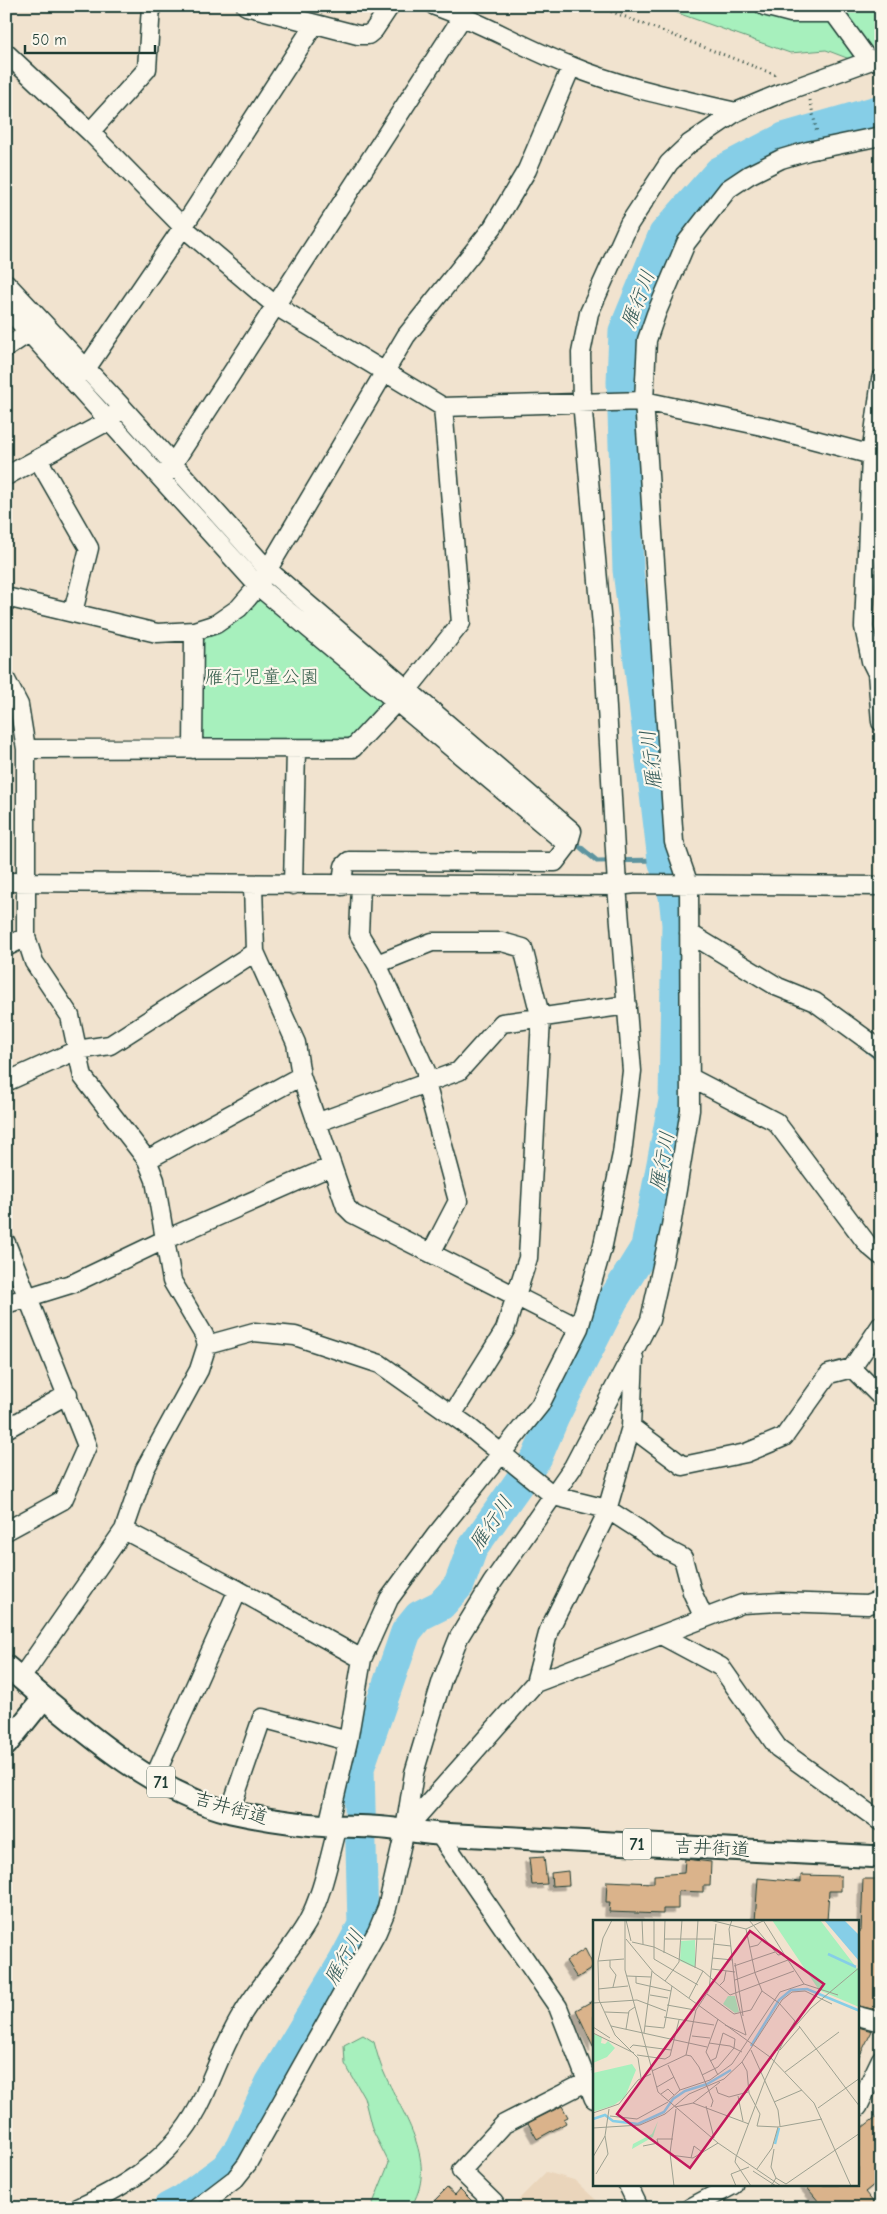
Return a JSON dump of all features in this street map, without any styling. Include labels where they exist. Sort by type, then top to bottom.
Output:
[{"type":"main road","name":"吉井街道","points":[[14,1672],[43,1698],[101,1744],[154,1778],[193,1799],[230,1811],[278,1821],[338,1826]]},
{"type":"main road","points":[[6,1745],[43,1698]]},
{"type":"main road","name":"71","points":[[338,1826],[400,1830]]},
{"type":"main road","name":"吉井街道","points":[[400,1830],[439,1834],[881,1857]]},
{"type":"street","points":[[90,132],[147,69],[151,6]]},
{"type":"street","points":[[246,6],[358,36],[368,35],[374,30],[390,6]]},
{"type":"street","points":[[435,6],[463,16],[571,67],[653,93],[736,112]]},
{"type":"street","points":[[78,2208],[122,2185],[149,2168],[186,2130],[203,2098],[219,2058],[244,2011],[285,1956],[307,1922],[318,1899],[338,1826],[348,1740],[362,1658],[389,1599],[436,1535],[540,1405],[579,1328],[603,1245],[622,1154],[632,1070],[617,886],[603,637],[582,401],[581,353],[589,313],[629,224],[669,163],[689,144],[736,112],[875,60],[834,14],[791,13],[764,6]]},
{"type":"street","points":[[163,479],[463,16]]},
{"type":"street","points":[[79,374],[183,227],[314,25]]},
{"type":"street","points":[[6,53],[90,132],[183,227],[276,306],[443,407],[582,401],[644,401],[762,426],[873,456]]},
{"type":"street","points":[[6,597],[157,633],[194,631],[216,624],[239,608],[258,586],[406,336],[493,227],[527,170],[571,67]]},
{"type":"street","points":[[197,2208],[235,2179],[247,2164],[377,1932],[387,1908],[400,1830],[414,1773],[442,1680],[459,1637],[492,1583],[573,1467],[650,1320],[671,1226],[690,1110],[691,1078],[689,885],[674,842],[644,401],[647,340],[686,243],[728,189],[749,175],[781,159],[819,144],[881,136]]},
{"type":"street","points":[[6,283],[37,328],[79,374],[110,420],[258,586],[402,695]]},
{"type":"street","points":[[6,307],[37,328]]},
{"type":"street","points":[[6,348],[37,328]]},
{"type":"street","points":[[79,374],[122,406],[267,569],[402,695],[568,845],[555,862],[349,861],[344,866],[342,886]]},
{"type":"street","points":[[881,379],[873,456],[864,627],[871,661],[877,673],[881,722]]},
{"type":"street","points":[[6,476],[110,420],[122,406]]},
{"type":"street","points":[[26,749],[353,748],[402,695],[461,624],[443,407]]},
{"type":"street","points":[[38,459],[89,548],[73,612]]},
{"type":"street","points":[[193,749],[194,631]]},
{"type":"street","points":[[6,680],[19,705],[26,749],[26,938],[34,962],[70,1016],[83,1077],[147,1160],[155,1180],[172,1281],[204,1335],[207,1345],[199,1370],[145,1469],[124,1530],[14,1672]]},
{"type":"street","points":[[293,885],[296,749]]},
{"type":"street","points":[[6,882],[342,886],[617,886],[636,884],[881,886]]},
{"type":"street","points":[[253,885],[255,952],[296,1043],[301,1076],[346,1207],[353,1214],[579,1328]]},
{"type":"street","points":[[362,886],[358,934],[378,964],[426,1071],[426,1083],[458,1201],[431,1253]]},
{"type":"street","points":[[690,933],[778,987],[815,1002],[881,1050]]},
{"type":"street","points":[[6,947],[26,938]]},
{"type":"street","points":[[378,964],[432,942],[502,942],[523,948],[541,1019],[528,1258],[505,1330],[452,1415]]},
{"type":"street","points":[[6,1082],[77,1050],[110,1045],[255,952]]},
{"type":"street","points":[[316,1123],[459,1071],[502,1024],[627,1005]]},
{"type":"street","points":[[147,1160],[301,1076]]},
{"type":"street","points":[[691,1078],[776,1122],[868,1245],[881,1256]]},
{"type":"street","points":[[6,1304],[74,1283],[164,1240],[332,1166]]},
{"type":"street","points":[[6,1243],[68,1394],[87,1446],[63,1500],[6,1531]]},
{"type":"street","points":[[631,1427],[683,1466],[746,1453],[784,1437],[829,1374],[852,1368],[881,1325]]},
{"type":"street","points":[[207,1345],[254,1332],[295,1336],[380,1364],[452,1415],[554,1496],[607,1509],[660,1546],[683,1558],[692,1592],[704,1618]]},
{"type":"street","points":[[535,1683],[549,1630],[584,1562],[607,1509],[631,1427],[634,1352]]},
{"type":"street","points":[[852,1368],[881,1397]]},
{"type":"street","points":[[6,1429],[68,1394]]},
{"type":"street","points":[[124,1530],[362,1658]]},
{"type":"street","points":[[154,1778],[238,1590]]},
{"type":"street","points":[[400,1830],[535,1683],[742,1604],[780,1602],[867,1605],[881,1600]]},
{"type":"street","points":[[661,1635],[721,1666],[778,1748],[881,1822]]},
{"type":"street","points":[[230,1811],[262,1718],[348,1740]]},
{"type":"street","points":[[439,1834],[558,2007],[593,2096]]},
{"type":"street","points":[[860,2017],[881,2022]]},
{"type":"street","points":[[860,2103],[881,2058]]},
{"type":"street","points":[[490,2208],[494,2203],[461,2171],[504,2124],[588,2081]]},
{"type":"street","points":[[628,2186],[639,2208]]},
{"type":"street","points":[[690,2208],[732,2186]]},
{"type":"path","points":[[598,6],[806,87],[819,144]]},
{"type":"shaded area","points":[[546,2172],[574,2180],[605,2208],[510,2208]]},
{"type":"green space","points":[[658,6],[881,6],[881,71],[826,50],[790,53]]},
{"type":"green space","name":"雁行児童公園","points":[[258,599],[264,599],[380,695],[381,704],[358,733],[350,738],[206,740],[199,734],[202,642],[208,636],[225,629]]},
{"type":"green space","points":[[363,2035],[374,2042],[383,2071],[416,2140],[421,2174],[418,2191],[410,2208],[371,2208],[389,2163],[372,2129],[364,2097],[345,2064],[344,2045]]},
{"type":"building","points":[[544,1857],[547,1884],[532,1885],[529,1858]]},
{"type":"building","points":[[685,1859],[711,1862],[710,1886],[703,1886],[703,1892],[678,1891],[678,1909],[663,1909],[663,1914],[609,1912],[610,1902],[606,1902],[607,1881],[654,1883],[654,1875],[684,1873]]},
{"type":"building","points":[[568,1871],[569,1885],[552,1886],[551,1873]]},
{"type":"building","points":[[801,1875],[841,1876],[841,1891],[829,1891],[827,1920],[755,1920],[758,1878],[801,1882]]},
{"type":"building","points":[[863,1879],[881,1879],[881,2011],[860,2006]]},
{"type":"building","points":[[585,1949],[593,1968],[577,1978],[566,1961]]},
{"type":"building","points":[[593,2001],[593,2046],[576,2010]]},
{"type":"building","points":[[860,2028],[872,2031],[860,2055]]},
{"type":"building","points":[[562,2106],[568,2117],[564,2119],[566,2123],[537,2139],[528,2123]]},
{"type":"building","points":[[881,2113],[881,2179],[865,2192],[878,2208],[824,2208],[806,2186],[860,2186],[860,2129]]},
{"type":"building","points":[[447,2188],[455,2195],[460,2189],[479,2208],[427,2208]]},
{"type":"waterway","name":"雁行川","points":[[168,2208],[183,2200],[226,2168],[240,2148],[270,2084],[344,1961],[363,1925],[359,1768],[406,1632],[419,1616],[441,1605],[459,1585],[472,1549],[537,1457],[554,1417],[613,1300],[646,1247],[674,1101],[677,924],[674,896],[663,860],[628,570],[622,382],[624,331],[664,234],[719,172],[784,138],[881,110]]},
{"type":"waterway","points":[[91,388],[200,507]]},
{"type":"waterway","points":[[267,580],[305,614]]},
{"type":"waterway","points":[[573,841],[597,861],[663,860]]},
{"type":"waterway","points":[[868,1051],[881,1061]]}]
